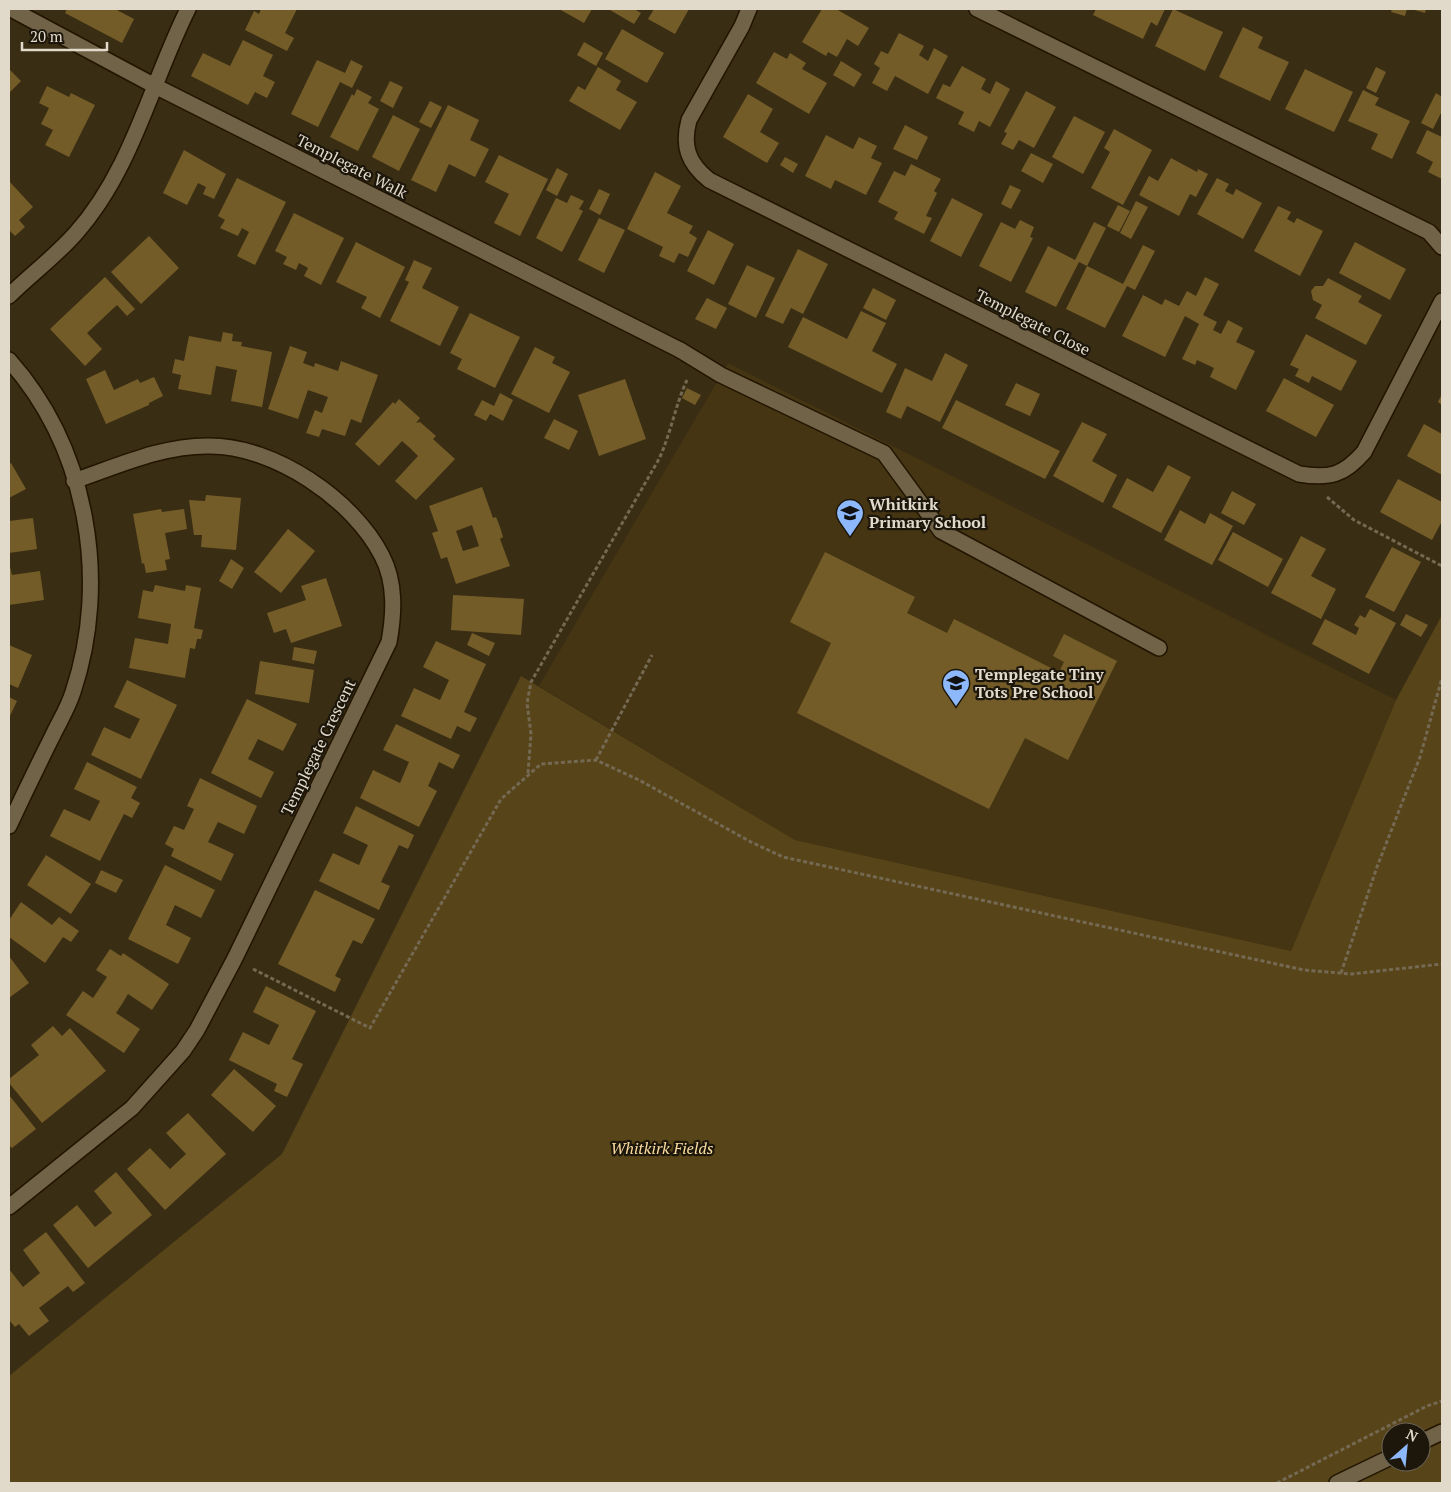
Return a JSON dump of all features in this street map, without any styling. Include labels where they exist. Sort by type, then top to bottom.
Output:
[{"type":"street","name":"Templegate Walk","points":[[11,9],[154,86],[680,350],[721,375],[884,452],[941,531],[1159,648]]},
{"type":"street","points":[[9,296],[75,234],[94,208],[126,153],[188,9]]},
{"type":"street","name":"Templegate Close","points":[[749,9],[742,26],[689,120],[685,134],[686,147],[690,160],[698,171],[709,180],[1299,474],[1318,477],[1336,474],[1352,466],[1364,452],[1442,301]]},
{"type":"street","points":[[977,9],[1429,232],[1442,247]]},
{"type":"street","points":[[9,360],[44,409],[66,456],[85,525],[90,561],[91,588],[86,642],[72,695],[9,826]]},
{"type":"street","name":"Templegate Crescent","points":[[9,1208],[132,1108],[151,1090],[178,1058],[197,1030],[234,960],[389,642],[393,620],[393,599],[385,564],[368,533],[331,498],[294,470],[254,453],[211,446],[168,449],[74,480]]},
{"type":"street","points":[[1337,1483],[1381,1462]]},
{"type":"path","points":[[528,774],[531,734],[527,703],[531,682],[659,459],[672,428],[677,400],[697,361]]},
{"type":"path","points":[[1299,474],[1354,520],[1442,566]]},
{"type":"path","points":[[596,760],[652,655]]},
{"type":"path","points":[[1340,973],[1377,867],[1420,757],[1442,678]]},
{"type":"path","points":[[234,960],[370,1028],[501,799],[541,764],[596,760],[639,780],[751,842],[783,857],[1304,970],[1340,973],[1442,964]]},
{"type":"path","points":[[1276,1483],[1427,1406],[1442,1401]]},
{"type":"shaded area","name":"Whitkirk Primary School","points":[[728,363],[1396,700],[1291,951],[795,840],[539,686]]},
{"type":"green space","name":"Whitkirk Fields","points":[[1442,615],[1442,1483],[9,1483],[9,1376],[282,1154],[521,676],[795,840],[1291,951],[1396,700]]},
{"type":"building","points":[[67,9],[115,9],[134,19],[122,43],[65,13]]},
{"type":"building","points":[[261,9],[297,9],[285,33],[294,38],[287,51],[245,30],[254,11],[259,14]]},
{"type":"building","points":[[559,9],[592,9],[584,23]]},
{"type":"building","points":[[611,9],[634,9],[641,13],[634,24]]},
{"type":"building","points":[[654,9],[689,9],[675,34],[648,19]]},
{"type":"building","points":[[822,9],[836,9],[869,28],[858,46],[847,39],[837,57],[828,52],[826,56],[802,42]]},
{"type":"building","points":[[1096,9],[1165,9],[1157,26],[1151,22],[1143,39],[1093,15]]},
{"type":"building","points":[[1173,9],[1223,32],[1205,71],[1155,46]]},
{"type":"building","points":[[1392,9],[1407,9],[1405,16],[1391,12]]},
{"type":"building","points":[[1411,9],[1426,9],[1425,13]]},
{"type":"building","points":[[1243,27],[1263,37],[1258,48],[1289,62],[1270,101],[1219,77]]},
{"type":"building","points":[[622,29],[664,53],[647,83],[605,59]]},
{"type":"building","points":[[899,33],[924,46],[919,55],[928,61],[934,48],[948,56],[928,94],[895,76],[887,91],[872,83],[880,68],[874,64],[881,51],[888,54]]},
{"type":"building","points":[[243,40],[273,55],[263,76],[275,82],[267,98],[255,92],[248,105],[191,76],[203,53],[230,66]]},
{"type":"building","points":[[584,42],[603,53],[596,66],[577,55]]},
{"type":"building","points":[[774,52],[787,59],[790,53],[806,63],[802,69],[827,83],[809,114],[756,83]]},
{"type":"building","points":[[317,60],[345,73],[351,60],[363,66],[352,88],[340,82],[318,127],[291,114]]},
{"type":"building","points":[[841,61],[862,74],[854,87],[833,75]]},
{"type":"building","points":[[962,66],[986,79],[981,89],[990,94],[996,81],[1010,89],[990,127],[979,121],[974,132],[958,124],[964,112],[936,98],[943,84],[950,87]]},
{"type":"building","points":[[598,67],[621,81],[616,90],[637,102],[620,130],[569,101],[578,86],[585,90]]},
{"type":"building","points":[[1376,67],[1386,72],[1376,93],[1366,88]]},
{"type":"building","points":[[9,69],[21,81],[9,93]]},
{"type":"building","points":[[1305,69],[1353,92],[1334,132],[1285,109]]},
{"type":"building","points":[[390,81],[403,87],[393,108],[380,101]]},
{"type":"building","points":[[47,86],[69,97],[71,93],[95,105],[69,157],[45,145],[53,130],[41,124],[49,108],[39,103]]},
{"type":"building","points":[[357,89],[372,97],[368,103],[379,109],[358,151],[330,137],[352,94],[354,96]]},
{"type":"building","points":[[1363,90],[1379,98],[1375,105],[1410,121],[1392,159],[1371,149],[1378,134],[1348,121]]},
{"type":"building","points":[[1026,91],[1056,107],[1034,148],[1019,140],[1013,150],[1001,144],[1007,133],[1004,132]]},
{"type":"building","points":[[1436,93],[1442,97],[1442,111],[1433,129],[1421,123]]},
{"type":"building","points":[[748,94],[773,109],[760,132],[779,143],[767,163],[723,137]]},
{"type":"building","points":[[430,101],[442,107],[431,128],[419,122]]},
{"type":"building","points":[[448,105],[479,120],[470,140],[489,149],[475,177],[449,164],[436,192],[411,180]]},
{"type":"building","points":[[393,115],[420,129],[399,171],[372,157]]},
{"type":"building","points":[[1074,116],[1105,132],[1083,174],[1052,157]]},
{"type":"building","points":[[905,125],[928,137],[917,160],[893,149]]},
{"type":"building","points":[[1114,129],[1152,150],[1123,205],[1091,188],[1110,152],[1104,148]]},
{"type":"building","points":[[1427,130],[1442,137],[1442,179],[1428,172],[1433,162],[1416,153]]},
{"type":"building","points":[[826,135],[853,149],[859,137],[877,146],[871,158],[882,163],[866,195],[835,180],[831,189],[805,176]]},
{"type":"building","points":[[184,150],[226,174],[214,199],[203,194],[206,187],[198,183],[187,205],[163,193]]},
{"type":"building","points":[[1031,153],[1053,164],[1043,183],[1021,171]]},
{"type":"building","points":[[499,155],[548,179],[520,236],[494,223],[509,194],[485,182]]},
{"type":"building","points":[[785,157],[798,164],[793,173],[780,165]]},
{"type":"building","points":[[1171,158],[1197,172],[1198,169],[1208,174],[1196,197],[1190,194],[1179,216],[1139,195],[1149,176],[1158,181]]},
{"type":"building","points":[[911,164],[941,179],[934,191],[937,193],[926,216],[932,218],[924,234],[894,219],[898,212],[878,202],[894,171],[905,176]]},
{"type":"building","points":[[557,168],[568,174],[557,196],[546,190]]},
{"type":"building","points":[[655,172],[681,186],[667,213],[693,226],[689,233],[697,238],[688,257],[679,253],[674,263],[659,256],[663,247],[627,229]]},
{"type":"building","points":[[237,178],[286,202],[255,265],[237,256],[249,232],[242,228],[238,236],[220,228],[225,220],[218,216]]},
{"type":"building","points":[[1217,178],[1229,184],[1225,191],[1233,195],[1236,189],[1262,203],[1243,239],[1197,214]]},
{"type":"building","points":[[9,181],[33,207],[19,220],[25,227],[15,236],[9,230]]},
{"type":"building","points":[[1010,185],[1021,190],[1011,209],[1001,204]]},
{"type":"building","points":[[599,189],[610,194],[600,215],[589,209]]},
{"type":"building","points":[[571,195],[584,201],[579,209],[583,211],[562,252],[536,238],[556,198],[567,203]]},
{"type":"building","points":[[952,198],[983,214],[961,257],[930,241]]},
{"type":"building","points":[[1136,201],[1148,207],[1131,239],[1120,233]]},
{"type":"building","points":[[1118,205],[1130,211],[1119,232],[1107,226]]},
{"type":"building","points":[[1278,206],[1291,212],[1287,219],[1294,223],[1297,218],[1323,231],[1300,276],[1254,251]]},
{"type":"building","points":[[294,213],[344,238],[321,285],[304,276],[308,268],[299,263],[296,270],[283,264],[287,257],[275,251]]},
{"type":"building","points":[[599,218],[625,230],[604,273],[578,260]]},
{"type":"building","points":[[1020,220],[1034,227],[1030,237],[1033,238],[1011,282],[979,266],[1001,222],[1015,229]]},
{"type":"building","points":[[1094,222],[1106,228],[1087,266],[1079,262],[1056,307],[1025,292],[1048,246],[1075,260]]},
{"type":"building","points":[[708,230],[734,244],[714,285],[687,271]]},
{"type":"building","points":[[149,236],[179,268],[141,304],[111,272]]},
{"type":"building","points":[[356,242],[405,267],[380,318],[361,308],[367,297],[336,282]]},
{"type":"building","points":[[1355,242],[1406,269],[1390,300],[1339,273]]},
{"type":"building","points":[[1143,245],[1155,251],[1135,290],[1127,286],[1105,328],[1066,309],[1087,266],[1123,284]]},
{"type":"building","points":[[798,249],[828,264],[803,314],[791,308],[783,324],[765,316]]},
{"type":"building","points":[[414,260],[432,268],[422,288],[459,307],[440,346],[390,321],[409,282],[405,280]]},
{"type":"building","points":[[747,265],[775,278],[756,318],[728,304]]},
{"type":"building","points":[[105,277],[135,309],[127,316],[117,305],[87,333],[102,349],[85,366],[50,329]]},
{"type":"building","points":[[1205,277],[1219,284],[1203,315],[1217,322],[1213,330],[1221,334],[1228,320],[1243,328],[1236,342],[1255,351],[1236,390],[1210,377],[1214,368],[1197,360],[1195,365],[1182,359],[1199,324],[1185,316],[1165,357],[1122,336],[1143,295],[1162,305],[1165,299],[1179,306],[1187,291],[1196,296]]},
{"type":"building","points":[[1328,278],[1362,296],[1358,302],[1382,315],[1366,345],[1315,318],[1322,305],[1313,300],[1311,291],[1315,286],[1323,286]]},
{"type":"building","points":[[873,288],[896,300],[886,320],[863,308]]},
{"type":"building","points":[[707,298],[727,308],[716,329],[695,319]]},
{"type":"building","points":[[861,311],[886,323],[872,351],[897,364],[882,393],[788,347],[803,317],[847,339]]},
{"type":"building","points":[[470,313],[520,337],[495,388],[457,369],[462,359],[450,353]]},
{"type":"building","points":[[223,332],[233,334],[232,341],[242,342],[241,346],[272,352],[262,407],[231,401],[237,370],[216,366],[211,395],[178,389],[181,375],[172,373],[175,359],[184,361],[189,336],[221,342]]},
{"type":"building","points":[[1306,334],[1357,361],[1341,391],[1312,376],[1309,383],[1295,376],[1299,369],[1290,365]]},
{"type":"building","points":[[290,346],[307,352],[303,363],[314,367],[315,363],[338,371],[341,361],[378,375],[361,423],[351,419],[345,436],[322,429],[319,437],[306,433],[315,410],[322,413],[328,397],[308,390],[298,419],[268,409]]},
{"type":"building","points":[[535,347],[555,357],[552,363],[570,372],[549,413],[511,394]]},
{"type":"building","points":[[945,353],[968,365],[940,422],[907,406],[901,419],[886,412],[905,368],[932,381]]},
{"type":"building","points":[[105,370],[114,390],[138,379],[140,383],[154,377],[163,396],[149,403],[149,405],[106,424],[86,379]]},
{"type":"building","points":[[1284,378],[1334,405],[1316,437],[1266,411]]},
{"type":"building","points":[[625,379],[646,439],[599,456],[578,395]]},
{"type":"building","points":[[1016,383],[1040,394],[1030,416],[1005,405]]},
{"type":"building","points":[[687,388],[701,395],[695,405],[682,398]]},
{"type":"building","points":[[500,393],[513,400],[503,421],[490,414],[486,421],[474,415],[482,400],[494,406]]},
{"type":"building","points":[[1442,394],[1442,405],[1438,402]]},
{"type":"building","points":[[399,399],[420,418],[416,423],[420,422],[436,436],[433,439],[455,459],[416,500],[395,481],[418,456],[410,448],[402,441],[379,466],[355,444],[393,402],[395,404]]},
{"type":"building","points":[[956,400],[1060,451],[1045,479],[942,428]]},
{"type":"building","points":[[554,419],[578,431],[569,450],[544,438]]},
{"type":"building","points":[[1082,422],[1107,434],[1092,461],[1117,475],[1103,503],[1053,476]]},
{"type":"building","points":[[1424,424],[1442,434],[1442,475],[1407,456]]},
{"type":"building","points":[[11,463],[26,489],[9,498],[9,464]]},
{"type":"building","points":[[1168,465],[1191,477],[1161,533],[1112,507],[1127,478],[1153,492]]},
{"type":"building","points":[[1398,479],[1442,502],[1442,521],[1432,540],[1380,512]]},
{"type":"building","points":[[482,487],[493,518],[496,517],[500,527],[503,537],[500,539],[510,566],[456,584],[447,557],[441,559],[432,533],[438,531],[429,506]],"holes":[[[472,525],[479,546],[463,551],[456,531]]]},
{"type":"building","points":[[1232,491],[1256,504],[1244,525],[1221,513]]},
{"type":"building","points":[[206,495],[241,498],[236,550],[201,547],[202,535],[194,535],[189,500],[205,501]]},
{"type":"building","points":[[161,509],[162,512],[184,509],[187,529],[165,533],[170,559],[165,560],[167,570],[146,573],[144,563],[142,564],[133,514]]},
{"type":"building","points":[[1180,510],[1205,524],[1210,513],[1233,526],[1212,565],[1164,540]]},
{"type":"building","points":[[33,518],[37,549],[9,553],[9,521]]},
{"type":"building","points":[[288,529],[315,551],[281,593],[254,572]]},
{"type":"building","points":[[1233,532],[1283,559],[1268,587],[1218,560]]},
{"type":"building","points":[[1301,536],[1326,549],[1311,576],[1336,589],[1321,619],[1271,593]]},
{"type":"building","points":[[1392,547],[1421,562],[1394,612],[1365,597]]},
{"type":"building","name":"Whitkirk Primary School","points":[[825,552],[915,597],[907,613],[947,633],[954,619],[1059,672],[1064,662],[1053,656],[1064,634],[1117,661],[1068,760],[1025,738],[989,809],[797,713],[831,643],[790,622]]},
{"type":"building","points":[[231,559],[244,568],[232,589],[219,581]]},
{"type":"building","points":[[9,562],[12,575],[40,571],[44,600],[9,605]]},
{"type":"building","points":[[326,578],[342,626],[291,643],[286,629],[274,633],[267,613],[306,600],[301,586]]},
{"type":"building","points":[[155,585],[185,591],[186,585],[201,588],[194,628],[203,630],[201,639],[197,639],[195,649],[190,648],[185,678],[129,668],[135,638],[168,644],[171,624],[138,618],[143,590],[153,592]]},
{"type":"building","points":[[453,595],[524,599],[521,635],[451,630]]},
{"type":"building","points":[[1370,609],[1396,623],[1369,674],[1312,644],[1325,619],[1356,635],[1359,628],[1354,625],[1360,615],[1365,618]]},
{"type":"building","points":[[1406,614],[1428,625],[1421,637],[1400,625]]},
{"type":"building","points":[[472,633],[495,643],[489,656],[467,645]]},
{"type":"building","points":[[436,641],[486,664],[464,712],[477,718],[470,732],[457,726],[451,739],[401,716],[414,688],[440,700],[449,680],[423,667]]},
{"type":"building","points":[[9,645],[32,655],[18,688],[9,684]]},
{"type":"building","points":[[294,647],[317,651],[314,664],[292,660]]},
{"type":"building","points":[[260,661],[314,670],[309,703],[255,694]]},
{"type":"building","points":[[127,680],[177,705],[141,779],[91,755],[104,727],[130,739],[140,719],[114,707]]},
{"type":"building","points":[[9,697],[17,701],[9,718]]},
{"type":"building","points":[[247,699],[297,724],[283,751],[258,739],[248,759],[274,772],[261,798],[211,773]]},
{"type":"building","points":[[396,724],[460,755],[453,769],[439,762],[428,786],[437,791],[419,827],[360,798],[373,770],[400,783],[409,762],[383,750]]},
{"type":"building","points":[[87,762],[137,787],[131,798],[140,803],[132,818],[124,814],[100,861],[50,836],[64,809],[90,821],[100,801],[74,789]]},
{"type":"building","points":[[200,778],[257,806],[244,834],[218,822],[208,842],[234,854],[221,881],[171,856],[174,849],[165,844],[174,826],[184,830],[194,809],[187,806]]},
{"type":"building","points":[[356,806],[414,835],[408,849],[399,845],[381,882],[390,886],[379,910],[319,881],[333,853],[359,865],[368,845],[343,833]]},
{"type":"building","points":[[46,855],[91,884],[71,914],[27,885]]},
{"type":"building","points":[[165,865],[215,890],[201,918],[175,905],[166,925],[191,938],[178,964],[128,939]]},
{"type":"building","points":[[101,870],[123,880],[116,893],[95,883]]},
{"type":"building","points":[[315,890],[375,919],[362,944],[353,940],[335,976],[341,979],[335,992],[278,964]]},
{"type":"building","points":[[21,902],[52,925],[59,917],[79,931],[71,942],[63,937],[45,963],[9,937],[9,920]]},
{"type":"building","points":[[110,949],[121,956],[123,953],[169,984],[152,1010],[128,994],[116,1013],[140,1029],[124,1053],[66,1015],[83,991],[93,998],[107,977],[96,970]]},
{"type":"building","points":[[9,956],[29,983],[9,998]]},
{"type":"building","points":[[266,986],[316,1011],[292,1059],[303,1064],[287,1097],[274,1091],[277,1084],[229,1060],[243,1032],[269,1045],[279,1025],[253,1012]]},
{"type":"building","points":[[53,1026],[62,1036],[70,1028],[106,1071],[42,1123],[9,1083],[9,1079],[39,1055],[31,1045]]},
{"type":"building","points":[[234,1069],[276,1106],[253,1132],[211,1095]]},
{"type":"building","points":[[9,1095],[36,1129],[12,1148],[9,1145]]},
{"type":"building","points":[[188,1113],[226,1154],[165,1210],[127,1169],[150,1148],[170,1169],[186,1154],[166,1133]]},
{"type":"building","points":[[116,1172],[152,1215],[88,1268],[53,1225],[77,1205],[95,1227],[112,1213],[94,1191]]},
{"type":"building","points":[[46,1232],[85,1283],[73,1292],[68,1286],[39,1308],[49,1321],[29,1336],[19,1324],[15,1327],[9,1320],[9,1269],[23,1287],[40,1273],[23,1250]]},
{"type":"place","name":"Whitkirk Primary School","points":[[850,537]]},
{"type":"place","name":"Templegate Tiny Tots Pre School","points":[[956,707]]}]
